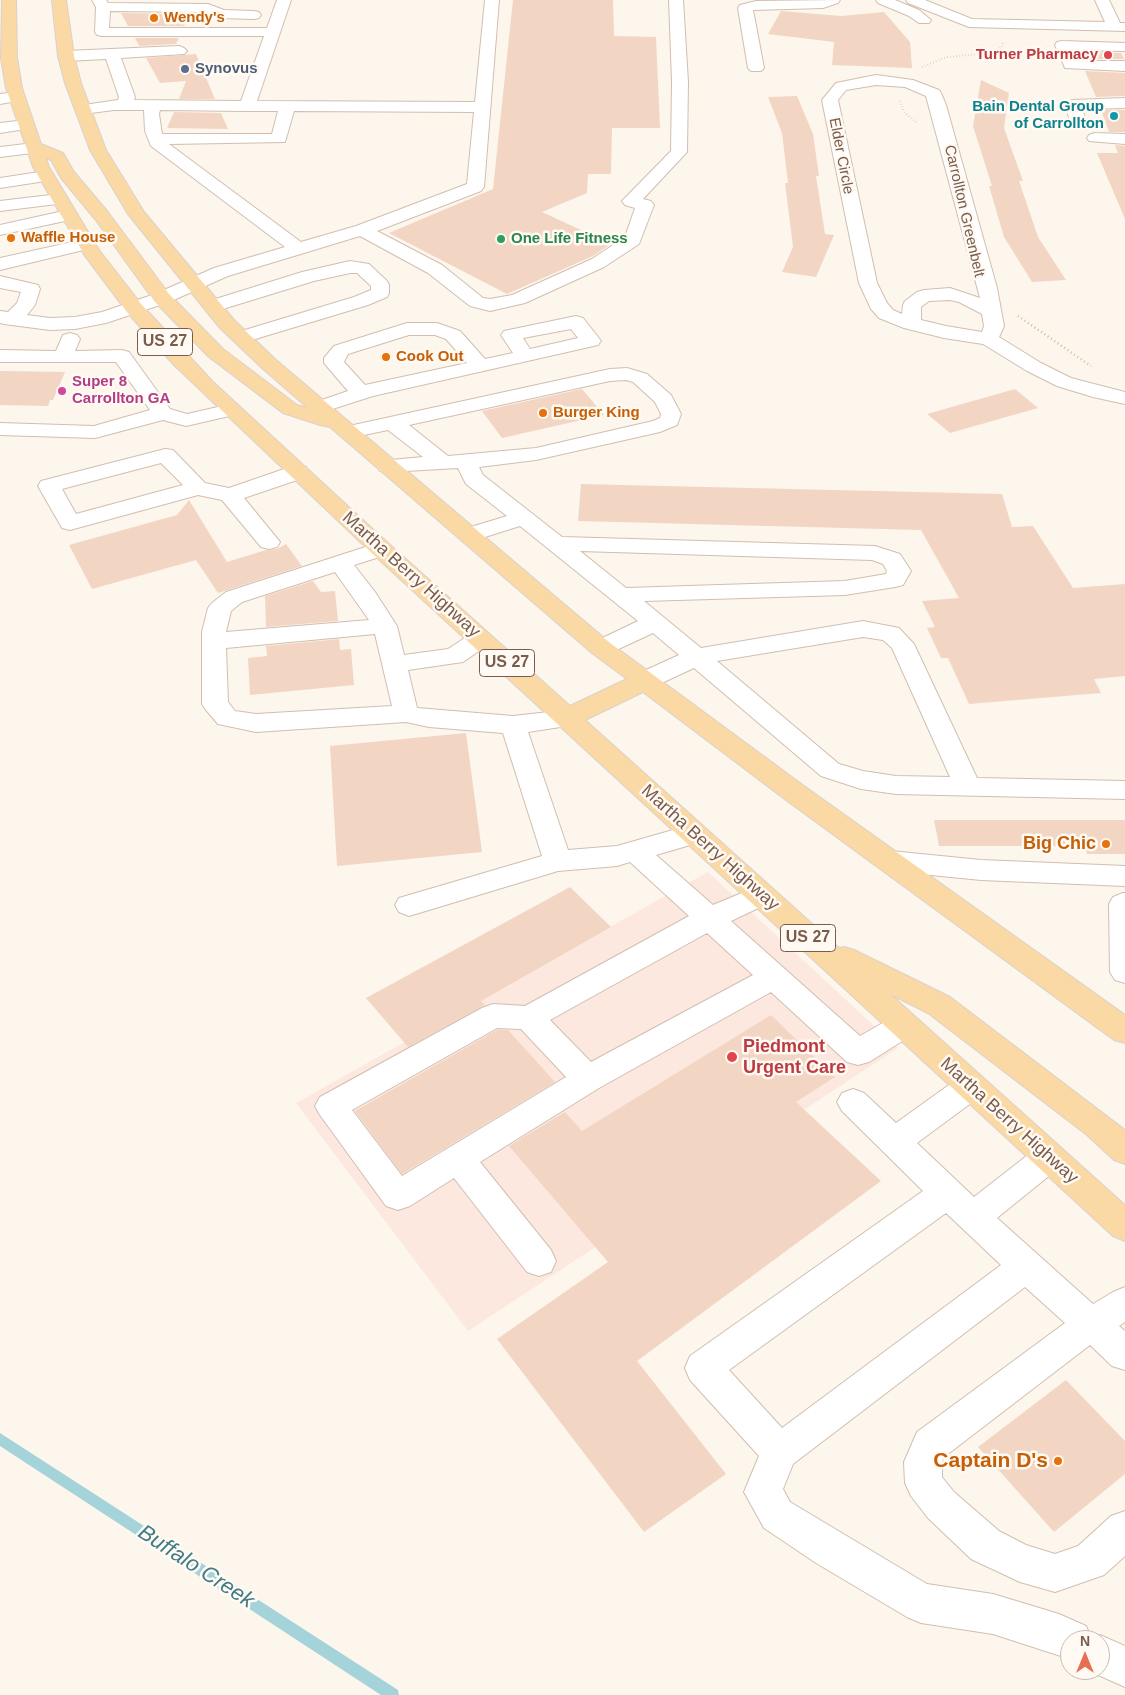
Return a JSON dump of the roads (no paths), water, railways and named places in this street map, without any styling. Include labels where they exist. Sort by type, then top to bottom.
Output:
[{"type":"main road","name":"Martha Berry Highway","points":[[10,0],[5,65],[8,98],[26,125],[46,176],[86,244],[134,308],[180,360],[381,549],[1125,1226]]},
{"type":"main road","points":[[59,0],[66,56],[73,83],[98,150],[138,214],[227,324],[269,364],[601,648],[795,793],[1121,1021]]},
{"type":"main road","points":[[34,146],[57,157],[67,174],[101,215],[162,298],[216,353],[290,408],[345,429]]},
{"type":"main road","points":[[567,718],[644,681]]},
{"type":"main road","points":[[814,943],[939,1005],[1098,1126],[1125,1150]]},
{"type":"street","points":[[247,106],[260,51],[280,15],[284,0]]},
{"type":"street","points":[[6,319],[50,324],[75,323],[134,308],[222,272],[362,230],[475,187],[492,0]]},
{"type":"street","points":[[362,230],[435,269],[477,302],[490,305],[518,299],[598,263],[633,240],[645,205],[631,201],[679,152],[680,82],[676,0]]},
{"type":"street","points":[[756,68],[745,8],[756,5],[823,4],[833,0]]},
{"type":"street","points":[[883,0],[914,13],[924,20]]},
{"type":"street","points":[[913,0],[969,23],[1120,27]]},
{"type":"street","points":[[1102,0],[1120,27]]},
{"type":"street","points":[[272,32],[102,32],[101,4],[208,8],[221,14],[280,15]]},
{"type":"street","points":[[213,32],[221,14]]},
{"type":"street","points":[[1125,47],[1062,45],[1070,65],[1125,66]]},
{"type":"street","points":[[66,56],[196,51]]},
{"type":"street","points":[[112,54],[127,98],[125,105]]},
{"type":"street","name":"Elder Circle","points":[[990,339],[994,326],[988,288],[938,105],[932,93],[908,83],[876,80],[841,86],[830,100],[868,283],[878,305],[886,314],[911,324],[944,332],[990,339],[1034,367],[1064,382],[1100,393],[1125,398]]},
{"type":"street","points":[[1070,90],[1125,91]]},
{"type":"street","points":[[1079,123],[1073,105],[1125,103]]},
{"type":"street","points":[[83,109],[125,105],[152,109],[267,110],[287,106],[483,107]]},
{"type":"street","points":[[152,109],[247,106],[267,110]]},
{"type":"street","points":[[155,139],[279,139],[287,106]]},
{"type":"street","points":[[152,109],[157,143],[298,248]]},
{"type":"street","points":[[259,138],[267,110]]},
{"type":"street","points":[[0,128],[26,125]]},
{"type":"street","points":[[1095,138],[1125,139]]},
{"type":"street","points":[[0,152],[34,146]]},
{"type":"street","points":[[0,183],[46,176]]},
{"type":"street","points":[[0,206],[64,207]]},
{"type":"street","points":[[0,230],[64,207]]},
{"type":"street","points":[[0,264],[86,244]]},
{"type":"street","points":[[0,282],[31,289],[26,305],[6,319]]},
{"type":"street","points":[[911,324],[912,305],[924,296],[950,294],[966,298],[992,310]]},
{"type":"street","points":[[213,306],[275,307],[242,337]]},
{"type":"street","points":[[63,357],[75,323]]},
{"type":"street","points":[[361,393],[334,364],[334,358],[341,350],[407,329],[438,329],[453,335],[480,366]]},
{"type":"street","points":[[0,356],[122,356],[163,413]]},
{"type":"street","points":[[320,407],[361,393],[525,356]]},
{"type":"street","points":[[345,429],[393,423],[610,375],[627,374],[640,378],[664,399],[671,414],[670,421],[660,426],[536,454],[388,466]]},
{"type":"street","points":[[0,429],[95,432],[163,413],[186,420],[231,410]]},
{"type":"street","points":[[393,423],[453,462],[557,544],[655,622],[830,770],[861,780],[896,785],[1125,790]]},
{"type":"street","points":[[198,488],[165,455],[49,486],[70,524],[198,488],[230,495],[298,472]]},
{"type":"street","points":[[230,495],[269,542]]},
{"type":"street","points":[[469,535],[524,518]]},
{"type":"street","points":[[557,544],[875,553],[892,559],[899,571],[895,580],[846,588],[620,595]]},
{"type":"street","points":[[381,549],[234,597],[220,608],[214,641],[215,704],[227,718],[256,722],[406,714],[429,719],[513,725],[567,718]]},
{"type":"street","points":[[340,562],[367,597],[385,626],[406,714]]},
{"type":"street","points":[[601,648],[655,622]]},
{"type":"street","points":[[214,641],[385,626]]},
{"type":"street","points":[[644,681],[696,657],[863,629],[890,633],[902,644],[968,786]]},
{"type":"street","points":[[394,664],[454,656],[480,639]]},
{"type":"street","points":[[513,725],[558,861]]},
{"type":"street","points":[[410,905],[558,861],[617,856],[694,834]]},
{"type":"street","points":[[636,852],[858,1053],[904,1025]]},
{"type":"street","points":[[892,861],[981,870],[1121,890],[1125,972]]},
{"type":"street","points":[[761,894],[710,918],[529,1018],[493,1016],[331,1106],[398,1196],[588,1079],[774,977]]},
{"type":"street","points":[[529,1018],[588,1079]]},
{"type":"street","points":[[894,1142],[971,1086]]},
{"type":"street","points":[[853,1102],[947,1194],[974,1216],[1026,1266],[1125,1354]]},
{"type":"street","points":[[974,1216],[1049,1157]]},
{"type":"street","points":[[458,1159],[539,1261]]},
{"type":"street","points":[[780,1452],[703,1368],[947,1194]]},
{"type":"street","points":[[1026,1266],[780,1452],[763,1492],[777,1515],[921,1604],[993,1614],[1060,1634]]},
{"type":"street","points":[[1125,1303],[1091,1324],[930,1445],[922,1462],[924,1483],[941,1505],[985,1544],[1020,1563],[1055,1573],[1090,1561],[1125,1530]]},
{"type":"street","points":[[1110,1659],[1125,1667]]},
{"type":"waterway","name":"Buffalo Creek","points":[[0,1439],[393,1695]]},
{"type":"place","name":"Wendy's","points":[[154,18]]},
{"type":"place","name":"Turner Pharmacy","points":[[1108,55]]},
{"type":"place","name":"Synovus","points":[[185,69]]},
{"type":"place","name":"Bain Dental Group of Carrollton","points":[[1114,116]]},
{"type":"place","name":"Waffle House","points":[[11,238]]},
{"type":"place","name":"One Life Fitness","points":[[501,239]]},
{"type":"place","name":"Cook Out","points":[[386,357]]},
{"type":"place","name":"Super 8 Carrollton GA","points":[[62,391]]},
{"type":"place","name":"Burger King","points":[[543,413]]},
{"type":"place","name":"Big Chic","points":[[1106,844]]},
{"type":"place","name":"Piedmont Urgent Care","points":[[732,1057]]},
{"type":"place","name":"Captain D's","points":[[1058,1461]]}]
